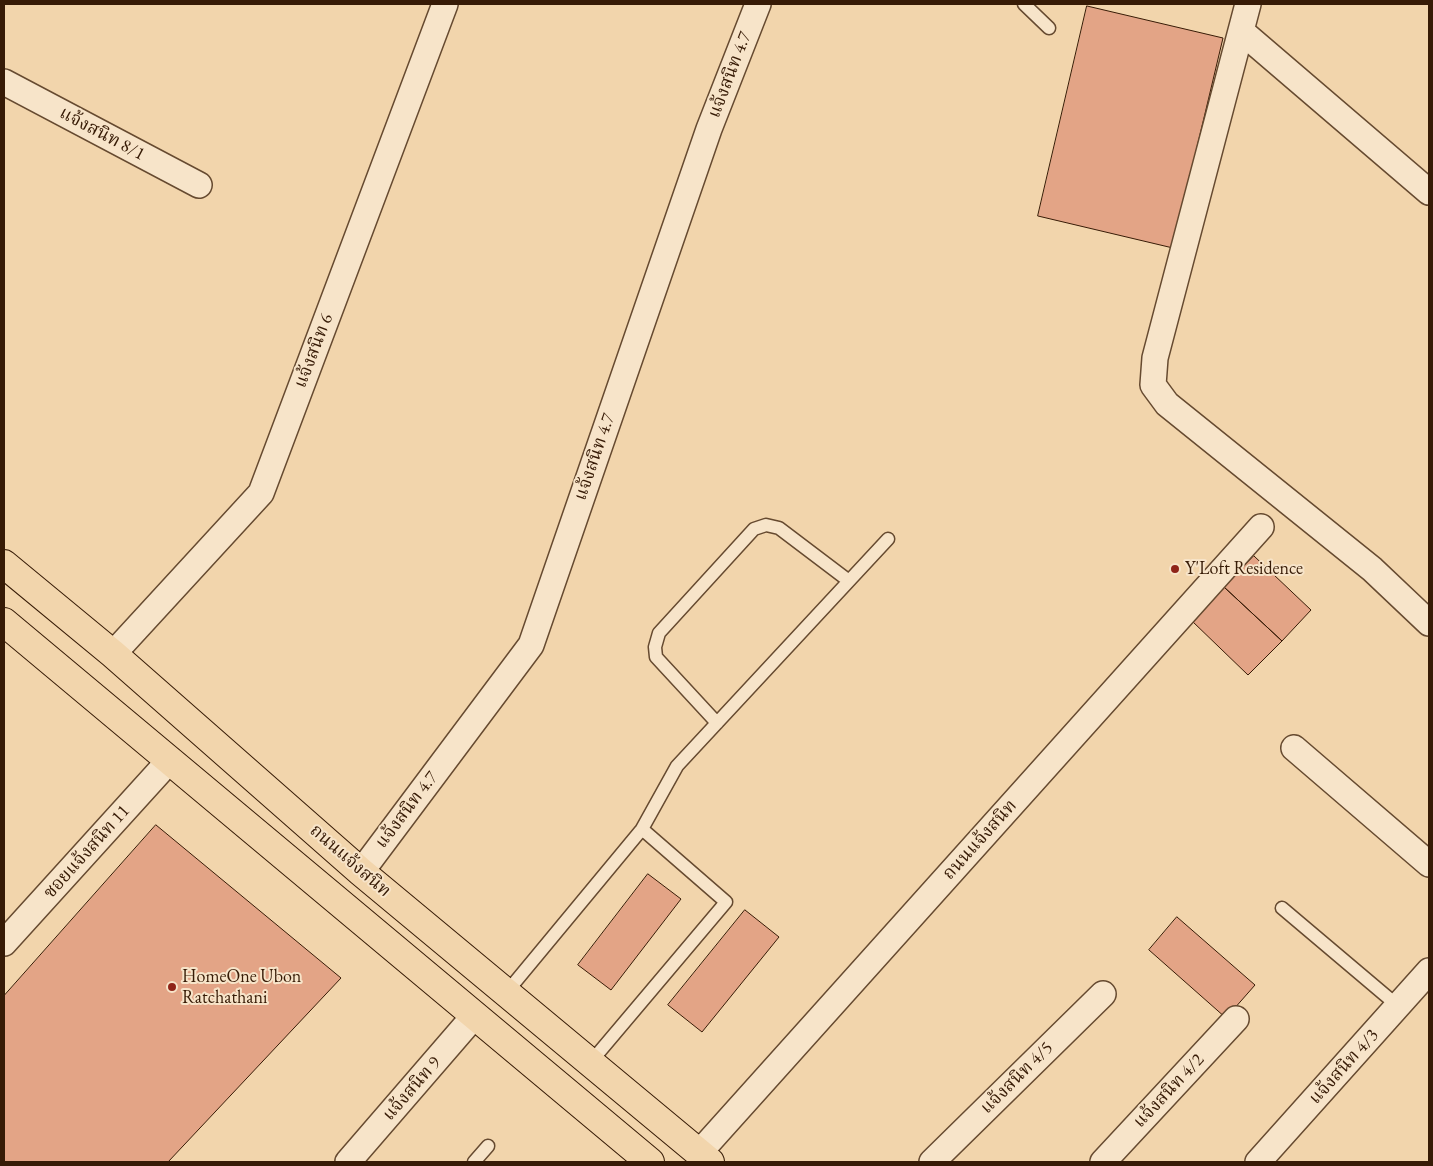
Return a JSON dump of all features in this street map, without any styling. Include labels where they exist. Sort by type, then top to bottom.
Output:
[{"type":"main road","name":"ถนนแจ้งสนิท","points":[[4,564],[113,654],[361,872],[704,1158]]},
{"type":"main road","name":"ถนนแจ้งสนิท","points":[[4,622],[650,1162]]},
{"type":"street","name":"แจ้งสนิท 6","points":[[113,654],[261,493],[445,4]]},
{"type":"street","name":"แจ้งสนิท 4.7","points":[[361,872],[530,644],[709,129],[758,4]]},
{"type":"street","points":[[1248,4],[1155,358],[1153,385],[1167,404],[1372,569],[1429,623]]},
{"type":"street","points":[[1241,32],[1429,192]]},
{"type":"street","name":"แจ้งสนิท 8/1","points":[[4,82],[199,185]]},
{"type":"street","name":"ถนนแจ้งสนิท","points":[[704,1158],[1261,528]]},
{"type":"street","points":[[1294,748],[1429,864]]},
{"type":"street","name":"ซอยแจ้งสนิท 11","points":[[4,943],[170,760]]},
{"type":"street","name":"แจ้งสนิท 4/3","points":[[1258,1162],[1429,971]]},
{"type":"street","name":"แจ้งสนิท 4/5","points":[[932,1162],[1103,994]]},
{"type":"street","name":"แจ้งสนิท 9","points":[[348,1162],[474,1015]]},
{"type":"street","name":"แจ้งสนิท 4/2","points":[[1103,1162],[1236,1019]]},
{"type":"lane","points":[[1024,4],[1050,28]]},
{"type":"lane","points":[[717,723],[656,656],[655,647],[659,633],[754,529],[766,525],[779,528],[849,581]]},
{"type":"lane","points":[[506,993],[642,829],[677,766],[888,539]]},
{"type":"lane","points":[[590,1063],[726,902],[642,829]]},
{"type":"lane","points":[[1282,908],[1398,1006]]},
{"type":"lane","points":[[474,1162],[488,1146]]},
{"type":"building","points":[[1087,6],[1223,38],[1173,248],[1038,216]]},
{"type":"building","points":[[1254,556],[1311,610],[1282,641],[1224,587]]},
{"type":"building","points":[[1224,587],[1282,641],[1248,675],[1192,621]]},
{"type":"building","name":"HomeOne Ubon Ratchathani","points":[[156,825],[341,978],[168,1162],[4,1162],[4,996]]},
{"type":"building","points":[[648,874],[681,899],[611,990],[578,965]]},
{"type":"building","points":[[745,910],[779,937],[702,1032],[668,1005]]},
{"type":"building","points":[[1177,917],[1255,985],[1226,1018],[1149,950]]},
{"type":"place","name":"Y'Loft Residence","points":[[1175,569]]},
{"type":"place","name":"HomeOne Ubon Ratchathani","points":[[172,987]]}]
